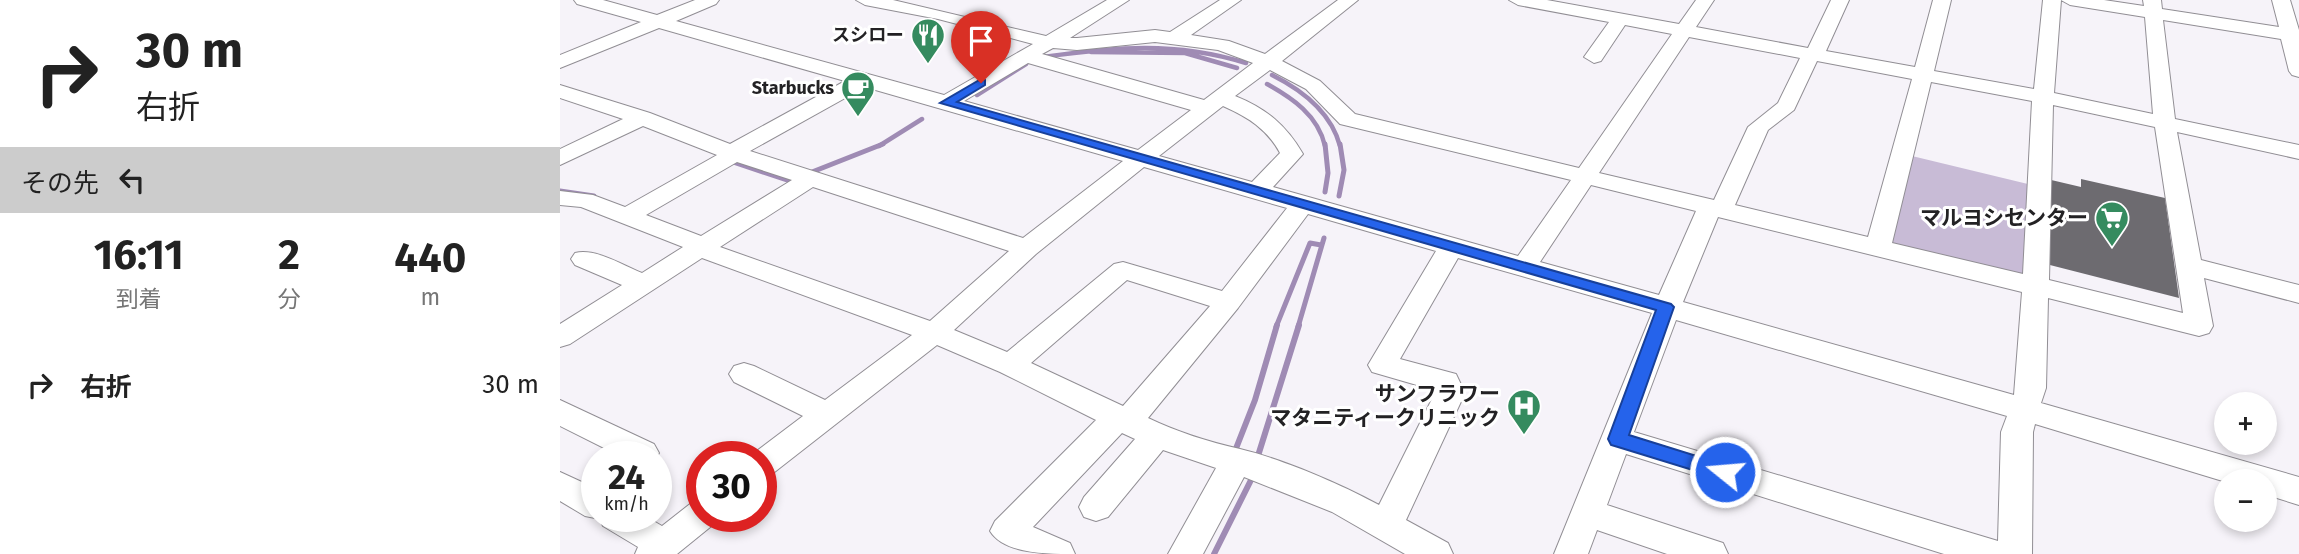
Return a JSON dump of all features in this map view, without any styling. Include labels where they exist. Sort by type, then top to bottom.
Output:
[{"type":"street","points":[[583,0],[2024,409],[2299,491]]},
{"type":"street","points":[[560,62],[710,0]]},
{"type":"street","points":[[865,0],[939,14],[1049,42],[1076,44],[1133,37],[1174,38],[1222,46],[1269,62],[1313,85],[1348,120],[2199,326],[2165,123],[2153,7]]},
{"type":"street","points":[[939,14],[968,0]]},
{"type":"street","points":[[946,103],[1120,0]]},
{"type":"street","points":[[1174,38],[1233,0]]},
{"type":"street","points":[[777,453],[934,333],[1027,248],[1140,158],[1349,0]]},
{"type":"street","points":[[1518,0],[1545,2],[1620,19],[2043,97],[2299,152]]},
{"type":"street","points":[[1524,267],[1705,0]]},
{"type":"street","points":[[1571,554],[1618,439],[1665,307],[1759,127],[1787,106],[1840,0]]},
{"type":"street","points":[[1878,247],[1942,0]]},
{"type":"street","points":[[2015,554],[2017,432],[2031,388],[2043,97],[2052,0]]},
{"type":"street","points":[[2070,0],[2153,7],[2295,35]]},
{"type":"street","points":[[2281,0],[2295,35],[2299,69]]},
{"type":"street","points":[[1594,57],[1620,19]]},
{"type":"street","points":[[1026,56],[1215,103],[1269,121],[1280,131],[1292,154],[1256,191]]},
{"type":"street","points":[[626,216],[864,79]]},
{"type":"street","points":[[566,97],[642,118],[733,154],[1027,248]]},
{"type":"street","points":[[560,158],[642,118]]},
{"type":"street","points":[[560,337],[809,179]]},
{"type":"street","points":[[560,198],[585,200],[703,246],[712,253],[934,333],[1010,365],[1157,436],[1250,466],[1344,502],[1408,543],[1450,393],[1446,382],[1382,365],[1452,246]]},
{"type":"street","points":[[1058,554],[1007,531],[1122,420],[1228,302],[1303,204]]},
{"type":"street","points":[[584,259],[644,284]]},
{"type":"street","points":[[2191,266],[2299,294]]},
{"type":"street","points":[[1010,365],[1123,270],[1228,302]]},
{"type":"street","points":[[744,374],[827,414]]},
{"type":"street","points":[[560,412],[619,441]]},
{"type":"street","points":[[1096,507],[1157,436]]},
{"type":"street","points":[[1618,439],[1992,554]]},
{"type":"street","points":[[1185,554],[1250,466]]},
{"type":"street","points":[[560,485],[581,497]]},
{"type":"street","points":[[1588,513],[1711,554]]},
{"type":"street","points":[[636,532],[658,549],[686,527]]},
{"type":"shaded area","points":[[1912,156],[2032,185],[2027,272],[2017,275],[1895,246],[1890,241]]},
{"type":"building","points":[[2047,179],[2081,187],[2081,179],[2165,198],[2179,298],[2046,264]]},
{"type":"waterway","points":[[1043,57],[1145,48],[1194,51],[1246,63]]},
{"type":"waterway","points":[[1091,52],[1185,53],[1237,68]]},
{"type":"waterway","points":[[977,95],[1026,64]]},
{"type":"waterway","points":[[1272,75],[1314,103],[1330,123],[1340,146]]},
{"type":"waterway","points":[[1267,84],[1286,95],[1310,116],[1317,125],[1325,146]]},
{"type":"waterway","points":[[881,145],[922,119]]},
{"type":"waterway","points":[[1325,144],[1328,173],[1325,192]]},
{"type":"waterway","points":[[1339,196],[1344,170],[1340,144]]},
{"type":"waterway","points":[[812,172],[881,145]]},
{"type":"waterway","points":[[733,162],[790,181],[795,179]]},
{"type":"waterway","points":[[560,191],[594,196]]},
{"type":"waterway","points":[[1298,327],[1324,238]]},
{"type":"waterway","points":[[1276,327],[1310,243],[1321,245]]},
{"type":"waterway","points":[[1235,451],[1255,400],[1277,325]]},
{"type":"waterway","points":[[1257,459],[1299,325]]},
{"type":"waterway","points":[[1214,554],[1253,476]]},
{"type":"place","name":"スシロー","points":[[928,65]]},
{"type":"place","name":"Starbucks","points":[[858,118]]},
{"type":"place","name":"マルヨシセンター","points":[[2112,248]]},
{"type":"place","name":"サンフラワー マタニティークリニック","points":[[1524,436]]},
{"type":"route","points":[[981,83],[946,103],[1665,307],[1618,439],[1725,472]]}]
